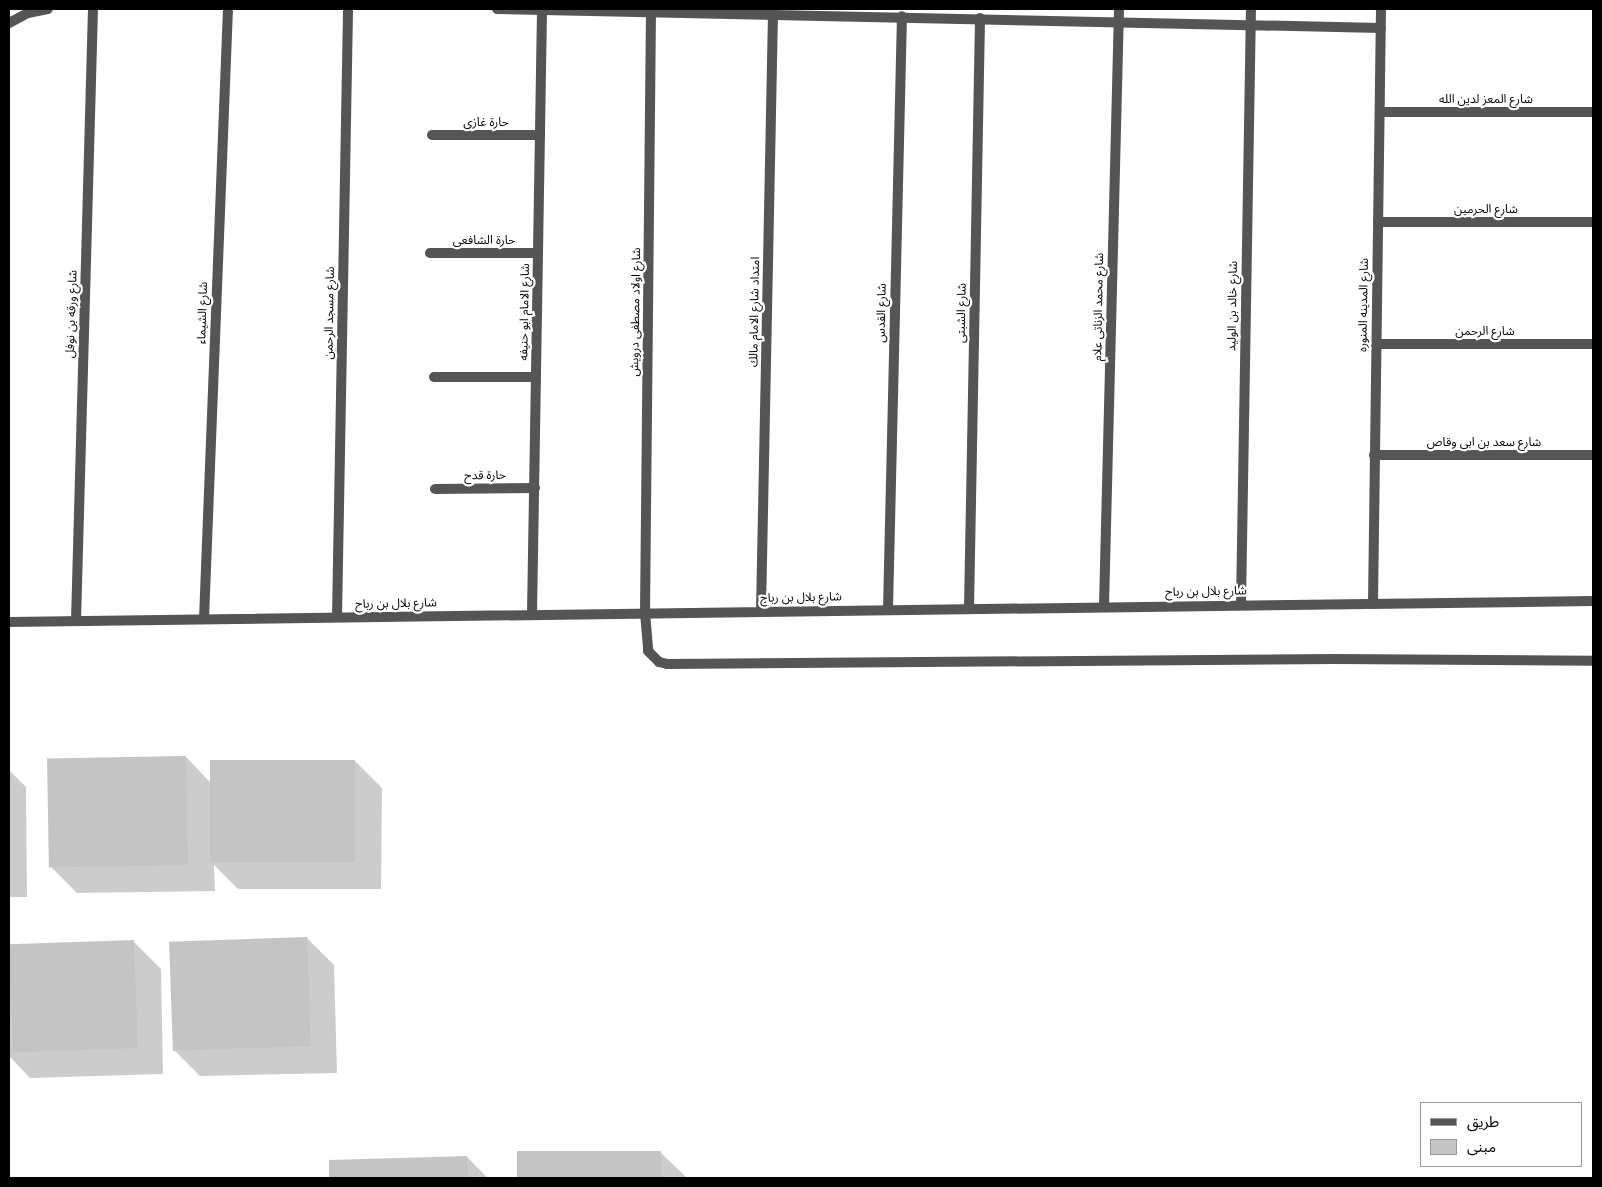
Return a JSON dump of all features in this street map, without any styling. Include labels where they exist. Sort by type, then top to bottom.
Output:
[{"type":"street","points":[[9,24],[28,13],[48,9]]},
{"type":"street","name":"شارع ورقه بن نوفل","points":[[76,621],[93,9]]},
{"type":"street","name":"شارع الشيماء","points":[[204,619],[228,9]]},
{"type":"street","name":"شارع مسجد الرحمن","points":[[338,617],[348,9]]},
{"type":"street","points":[[497,9],[762,11],[773,14],[864,12],[902,16],[986,15],[1119,22],[1381,28]]},
{"type":"street","name":"شارع الامام ابو حنيفه","points":[[532,614],[542,9]]},
{"type":"street","name":"شارع محمد الزناتى علام","points":[[1104,606],[1119,9]]},
{"type":"street","name":"شارع خالد بن الوليد","points":[[1241,604],[1251,9]]},
{"type":"street","name":"شارع المدينه المنوره","points":[[1372,602],[1382,9]]},
{"type":"street","name":"شارع اولاد مصطفى درويش","points":[[645,11],[645,613],[648,651],[659,662],[667,664],[1335,659],[1593,661]]},
{"type":"street","name":"امتداد شارع الامام مالك","points":[[761,611],[773,14]]},
{"type":"street","name":"شارع الشبتى","points":[[970,608],[986,15]]},
{"type":"street","name":"شارع القدس","points":[[888,609],[902,16]]},
{"type":"street","name":"شارع المعز لدين الله","points":[[1380,112],[1593,112]]},
{"type":"street","name":"حارة غازى","points":[[432,136],[540,135]]},
{"type":"street","name":"شارع الحرمين","points":[[1378,222],[1593,222]]},
{"type":"street","name":"حارة الشافعى","points":[[430,253],[538,253]]},
{"type":"street","name":"شارع الرحمن","points":[[1376,344],[1593,344]]},
{"type":"street","points":[[434,377],[536,377]]},
{"type":"street","name":"شارع سعد بن ابى وقاص","points":[[1374,455],[1593,455]]},
{"type":"street","name":"حارة قدح","points":[[435,489],[534,488]]},
{"type":"street","name":"شارع بلال بن رباح","points":[[9,622],[1372,602],[1593,601]]},
{"type":"building","points":[[186,756],[188,865],[49,867],[47,758]]},
{"type":"building","points":[[210,760],[355,760],[355,862],[210,862]]},
{"type":"building","points":[[307,937],[311,1046],[173,1051],[169,942]]},
{"type":"building","points":[[134,940],[138,1048],[13,1052],[9,944]]},
{"type":"building","points":[[517,1151],[661,1151],[661,1178],[517,1178]]},
{"type":"building","points":[[467,1156],[468,1178],[329,1178],[329,1160]]}]
